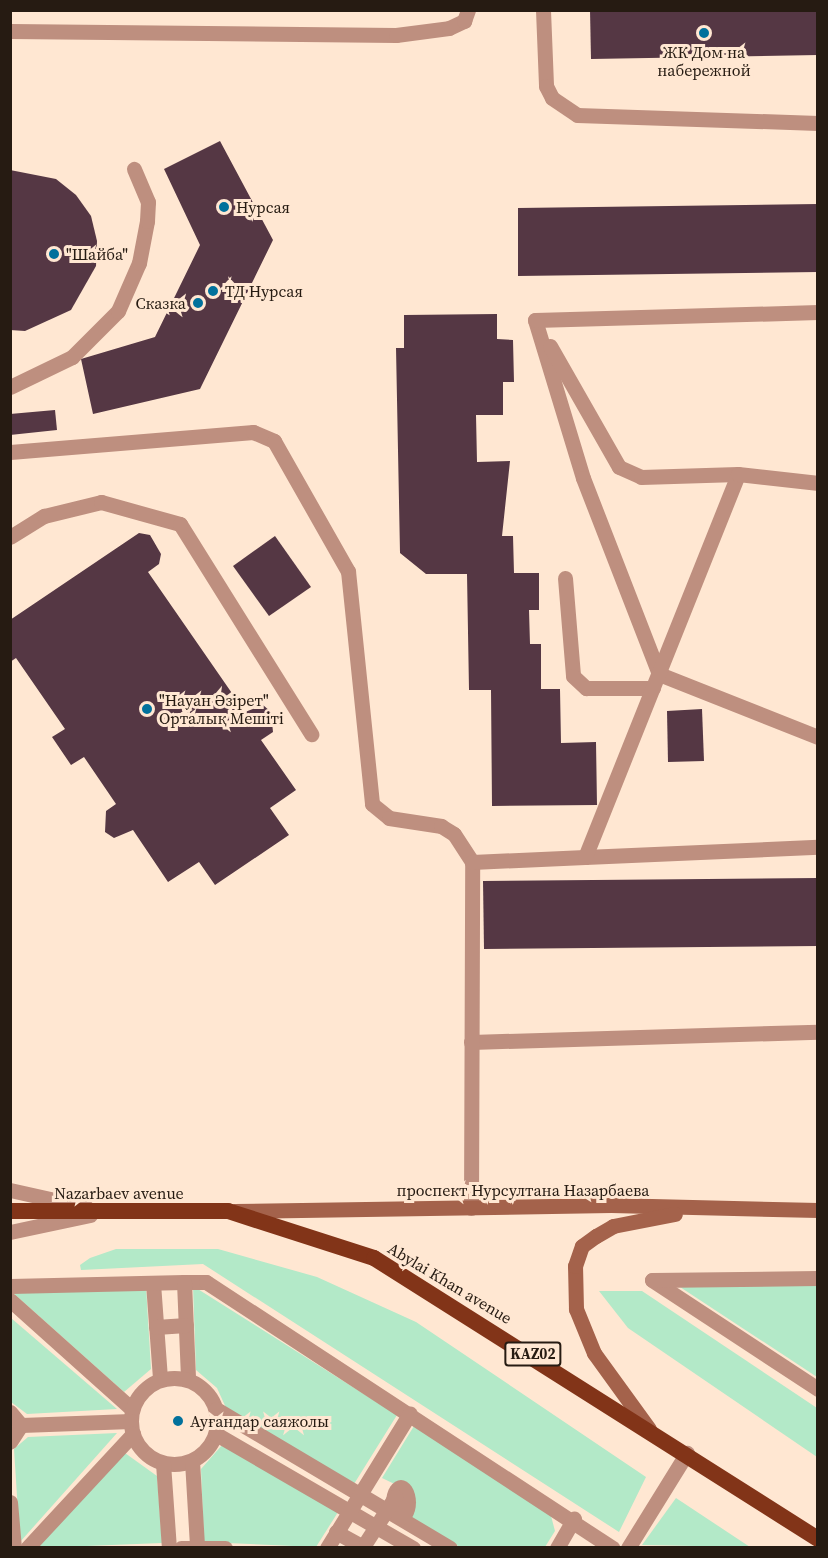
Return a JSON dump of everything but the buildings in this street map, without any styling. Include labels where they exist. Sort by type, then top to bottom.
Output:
[{"type":"highway","name":"Nazarbaev avenue","points":[[10,1211],[228,1211]]},
{"type":"highway","name":"Abylai Khan avenue","points":[[228,1211],[374,1258],[650,1429],[818,1539]]},
{"type":"main road","name":"проспект Нурсултана Назарбаева","points":[[228,1211],[471,1208],[818,1210]]},
{"type":"main road","points":[[650,1429],[594,1353],[576,1309],[575,1266],[582,1246],[613,1226],[696,1209]]},
{"type":"street","points":[[10,31],[396,35],[449,28],[464,21],[468,10]]},
{"type":"street","points":[[543,10],[546,86],[552,99],[577,115],[818,123]]},
{"type":"street","points":[[10,387],[72,357],[118,311],[139,263],[147,221],[148,202],[134,169]]},
{"type":"street","points":[[535,320],[818,312]]},
{"type":"street","points":[[535,320],[619,467],[648,477],[738,474],[818,483]]},
{"type":"street","points":[[535,320],[583,478],[656,681]]},
{"type":"street","points":[[10,452],[253,432],[274,441],[348,571],[372,804],[389,818],[441,826],[454,834],[472,862],[471,1208]]},
{"type":"street","points":[[585,857],[738,474]]},
{"type":"street","points":[[10,537],[44,516],[101,502],[180,524],[311,734]]},
{"type":"street","points":[[565,578],[573,676],[586,688],[656,681],[818,736]]},
{"type":"street","points":[[472,862],[818,847]]},
{"type":"street","points":[[471,1042],[818,1032]]},
{"type":"street","points":[[10,1190],[107,1211]]},
{"type":"street","points":[[10,1232],[107,1211]]},
{"type":"street","points":[[818,1278],[652,1280],[818,1389]]},
{"type":"street","points":[[184,1282],[188,1379]]},
{"type":"street","points":[[10,1286],[206,1282],[574,1519],[613,1548]]},
{"type":"street","points":[[153,1283],[160,1379]]},
{"type":"street","points":[[10,1300],[132,1421],[150,1457],[163,1463],[192,1461],[216,1434],[216,1409],[209,1394],[188,1379],[160,1379],[147,1386],[132,1421],[27,1548]]},
{"type":"street","points":[[156,1327],[186,1325]]},
{"type":"street","points":[[216,1409],[360,1494],[392,1498]]},
{"type":"street","points":[[10,1412],[21,1425]]},
{"type":"street","points":[[327,1548],[410,1413]]},
{"type":"street","points":[[21,1425],[132,1421]]},
{"type":"street","points":[[10,1442],[21,1425]]},
{"type":"street","points":[[238,1447],[250,1429]]},
{"type":"street","points":[[216,1434],[413,1548]]},
{"type":"street","points":[[269,1464],[279,1446]]},
{"type":"street","points":[[628,1548],[687,1453]]},
{"type":"street","points":[[192,1461],[194,1501],[189,1547],[225,1548]]},
{"type":"street","points":[[163,1463],[169,1548]]},
{"type":"street","points":[[297,1480],[307,1463]]},
{"type":"street","points":[[373,1474],[428,1542],[450,1548]]},
{"type":"street","points":[[325,1495],[334,1479]]},
{"type":"street","points":[[336,1532],[362,1545],[392,1498]]},
{"type":"street","points":[[166,1503],[194,1501]]},
{"type":"street","points":[[10,1502],[14,1548]]},
{"type":"street","points":[[557,1548],[574,1519]]},
{"type":"green space","points":[[116,1249],[218,1249],[317,1277],[416,1322],[646,1477],[619,1532],[203,1264],[81,1270],[80,1265],[90,1258]]},
{"type":"green space","points":[[817,1285],[817,1377],[680,1287]]},
{"type":"green space","points":[[193,1286],[397,1415],[354,1484],[227,1410],[217,1388],[196,1370]]},
{"type":"green space","points":[[146,1287],[151,1369],[124,1392],[11,1291]]},
{"type":"green space","points":[[599,1291],[642,1291],[817,1408],[817,1457],[628,1328]]},
{"type":"green space","points":[[10,1318],[117,1409],[27,1414],[11,1402]]},
{"type":"green space","points":[[414,1426],[550,1512],[555,1531],[545,1547],[460,1547],[391,1507],[407,1490],[382,1478]]},
{"type":"green space","points":[[117,1433],[20,1542],[14,1449],[28,1437]]},
{"type":"green space","points":[[223,1444],[340,1509],[316,1547],[204,1542],[201,1469]]},
{"type":"green space","points":[[125,1453],[157,1476],[162,1543],[36,1548]]},
{"type":"green space","points":[[676,1498],[750,1547],[642,1545]]},
{"type":"place","name":"ЖК Дом на набережной","points":[[704,33]]},
{"type":"place","name":"Нурсая","points":[[224,207]]},
{"type":"place","name":"\"Шайба\"","points":[[54,254]]},
{"type":"place","name":"ТД Нурсая","points":[[213,291]]},
{"type":"place","name":"Сказка","points":[[198,303]]},
{"type":"place","name":"\"Науан Әзірет\" Орталық Мешіті","points":[[147,709]]},
{"type":"place","name":"Ауғандар саяжолы","points":[[178,1421]]}]
